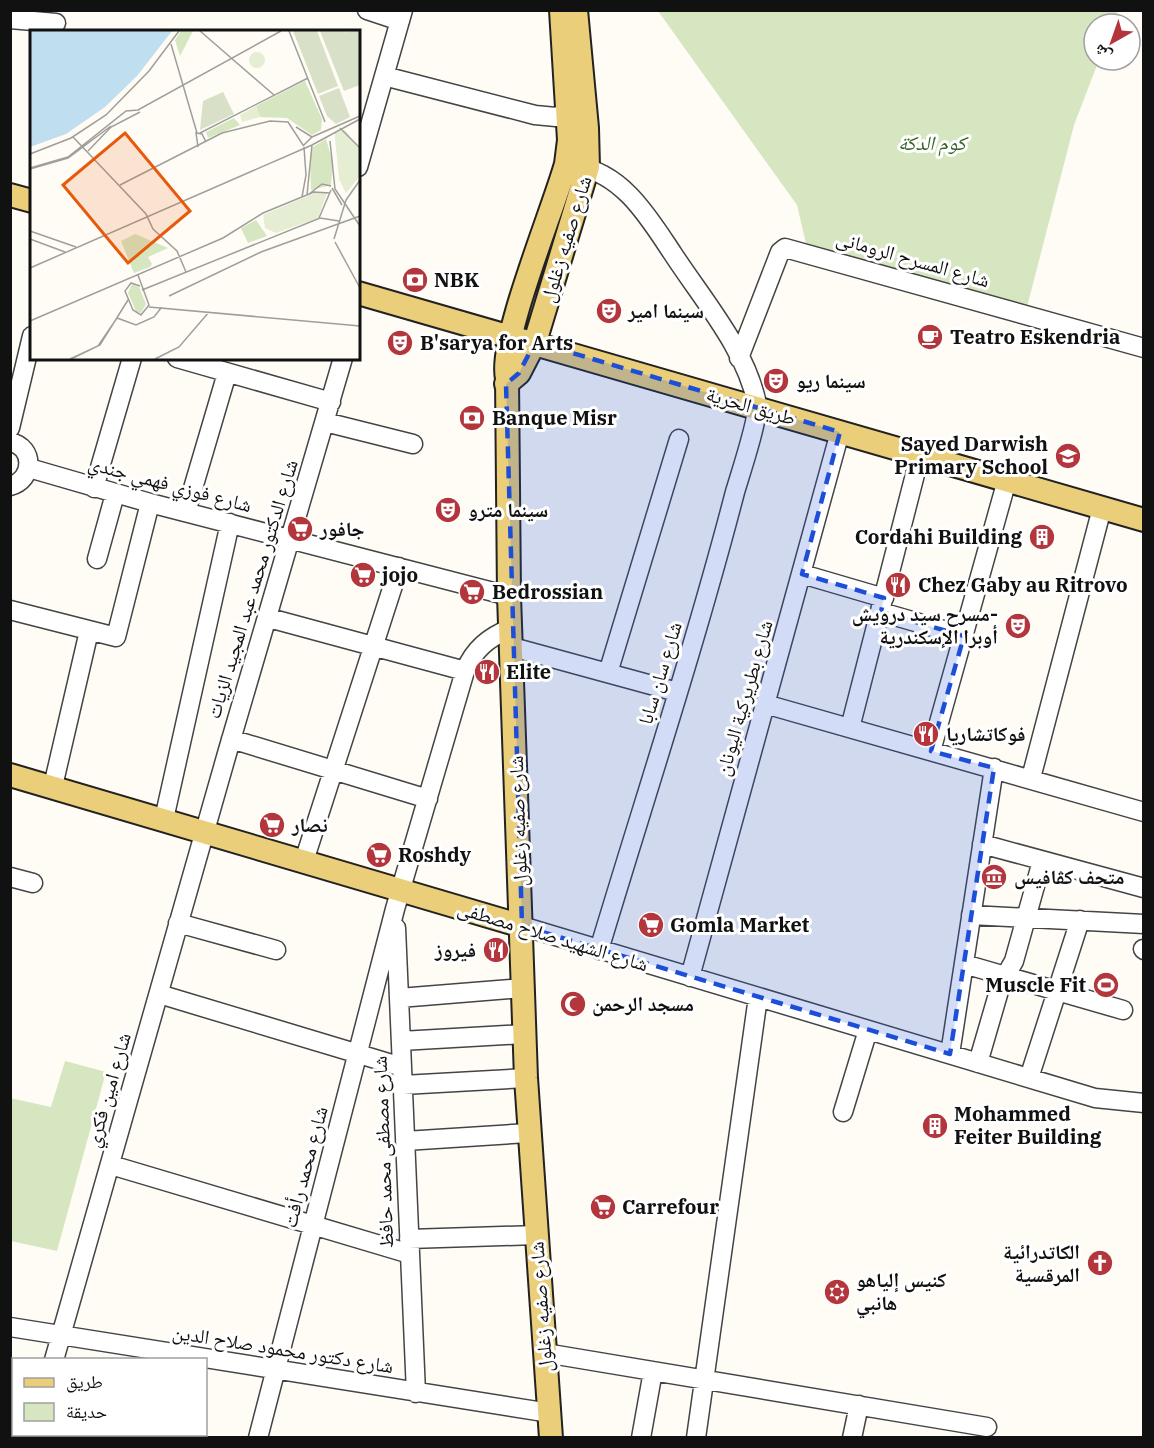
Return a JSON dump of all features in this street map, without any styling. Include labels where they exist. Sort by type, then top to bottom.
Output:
[{"type":"main road","name":"شارع صفيه زغلول","points":[[506,384],[519,373],[535,342],[588,167],[576,110],[561,10]]},
{"type":"main road","name":"شارع صفيه زغلول","points":[[551,1437],[528,1133],[509,596],[504,368],[510,337],[566,164],[576,110],[576,10]]},
{"type":"main road","points":[[10,195],[30,200]]},
{"type":"main road","name":"طريق الحرية","points":[[360,297],[535,342],[1143,520]]},
{"type":"main road","name":"شارع الشهيد صلاح مصطفى","points":[[10,775],[304,861],[398,899],[522,926]]},
{"type":"street","points":[[360,160],[401,16],[367,10]]},
{"type":"street","points":[[10,19],[56,23]]},
{"type":"street","points":[[384,76],[535,115],[576,110]]},
{"type":"street","points":[[566,164],[588,167],[610,178],[633,198],[653,223],[739,358],[758,407]]},
{"type":"street","name":"شارع المسرح الرومانى","points":[[739,358],[778,257],[785,248],[1143,348]]},
{"type":"street","points":[[10,428],[30,344]]},
{"type":"street","points":[[94,488],[131,360]]},
{"type":"street","points":[[183,360],[331,402]]},
{"type":"street","name":"شارع الدكتور محمد عبد المجيد الزيات","points":[[204,832],[292,540],[342,360]]},
{"type":"street","points":[[186,512],[227,373]]},
{"type":"street","name":"شارع سان سابا","points":[[599,950],[719,554],[758,407]]},
{"type":"street","points":[[325,422],[412,444]]},
{"type":"street","name":"شارع بطريركية اليونان","points":[[690,977],[840,432]]},
{"type":"street","points":[[608,673],[679,439]]},
{"type":"street","points":[[10,442],[22,447],[27,453],[29,468],[21,482],[10,486]]},
{"type":"street","points":[[850,728],[920,455]]},
{"type":"street","name":"شارع فوزي فهمي جندي","points":[[29,468],[115,494],[509,596]]},
{"type":"street","points":[[931,751],[1007,480]]},
{"type":"street","points":[[97,559],[115,494]]},
{"type":"street","points":[[10,610],[112,638],[118,634],[150,503]]},
{"type":"street","points":[[1031,778],[1102,508]]},
{"type":"street","points":[[164,819],[230,523]]},
{"type":"street","points":[[304,861],[399,567]]},
{"type":"street","points":[[802,574],[964,636]]},
{"type":"street","points":[[269,618],[465,671]]},
{"type":"street","points":[[53,786],[90,632]]},
{"type":"street","points":[[511,637],[608,673],[677,692]]},
{"type":"street","name":"شارع محمد رأفت","points":[[258,1437],[398,899],[465,671],[471,658],[481,646],[511,637]]},
{"type":"street","points":[[765,704],[1031,778],[1143,812]]},
{"type":"street","points":[[231,739],[428,799]]},
{"type":"street","points":[[950,1054],[994,768]]},
{"type":"street","name":"شارع امين فكري","points":[[54,1358],[204,832]]},
{"type":"street","points":[[982,844],[1143,888]]},
{"type":"street","points":[[978,1063],[1005,976],[1014,961],[1028,918],[1042,861]]},
{"type":"street","points":[[10,876],[33,883]]},
{"type":"street","name":"شارع مصطفى محمد حافظ","points":[[398,899],[399,998],[416,1393]]},
{"type":"street","points":[[971,915],[1143,924]]},
{"type":"street","points":[[1029,1078],[1080,920]]},
{"type":"street","points":[[178,923],[276,950]]},
{"type":"street","name":"شارع الشهيد صلاح مصطفى","points":[[522,926],[1095,1098],[1143,1103]]},
{"type":"street","points":[[964,964],[1123,1010]]},
{"type":"street","points":[[399,998],[523,988]]},
{"type":"street","points":[[159,994],[358,1054],[402,1076],[526,1078]]},
{"type":"street","points":[[696,1437],[758,997]]},
{"type":"street","points":[[843,1112],[868,1030]]},
{"type":"street","points":[[401,1041],[524,1034]]},
{"type":"street","points":[[405,1141],[528,1133]]},
{"type":"street","points":[[111,1165],[313,1225],[410,1247],[536,1234]]},
{"type":"street","name":"شارع دكتور محمود صلاح الدين","points":[[10,1327],[61,1334],[181,1358]]},
{"type":"street","points":[[545,1353],[987,1427]]},
{"type":"street","name":"شارع دكتور محمود صلاح الدين","points":[[207,1361],[549,1413]]},
{"type":"street","points":[[636,1437],[653,1371]]},
{"type":"street","points":[[852,1437],[859,1406]]},
{"type":"highlighted area","points":[[535,342],[840,432],[802,574],[884,598],[881,612],[964,636],[931,751],[994,768],[950,1054],[522,926],[506,384],[519,373]]},
{"type":"green space","name":"كوم الدكة","points":[[658,11],[1118,11],[1082,12],[1082,72],[1094,72],[1074,125],[1027,307],[807,248],[797,205]]},
{"type":"green space","points":[[65,1061],[106,1072],[57,1251],[11,1241],[10,1098],[51,1107]]},
{"type":"place","name":"NBK","points":[[415,280]]},
{"type":"place","name":"سينما امير","points":[[609,311]]},
{"type":"place","name":"Teatro Eskendria","points":[[930,337]]},
{"type":"place","name":"B'sarya for Arts","points":[[400,343]]},
{"type":"place","name":"سينما ريو","points":[[776,381]]},
{"type":"place","name":"Banque Misr","points":[[472,418]]},
{"type":"place","name":"Sayed Darwish Primary School","points":[[1068,456]]},
{"type":"place","name":"سينما مترو","points":[[448,510]]},
{"type":"place","name":"جافور","points":[[300,529]]},
{"type":"place","name":"Cordahi Building","points":[[1042,537]]},
{"type":"place","name":"jojo","points":[[363,575]]},
{"type":"place","name":"Chez Gaby au Ritrovo","points":[[898,585]]},
{"type":"place","name":"Bedrossian","points":[[472,592]]},
{"type":"place","name":"مسرح سيد درويش- أوبرا الإسكندرية","points":[[1018,626]]},
{"type":"place","name":"Elite","points":[[487,672]]},
{"type":"place","name":"فوكاتشاريا","points":[[926,734]]},
{"type":"place","name":"نصار","points":[[272,825]]},
{"type":"place","name":"Roshdy","points":[[379,855]]},
{"type":"place","name":"متحف كڤافيس","points":[[994,877]]},
{"type":"place","name":"Gomla Market","points":[[651,925]]},
{"type":"place","name":"فيروز","points":[[496,950]]},
{"type":"place","name":"Muscle Fit","points":[[1106,985]]},
{"type":"place","name":"مسجد الرحمن","points":[[573,1004]]},
{"type":"place","name":"Mohammed Feiter Building","points":[[935,1126]]},
{"type":"place","name":"Carrefour","points":[[603,1207]]},
{"type":"place","name":"الكاتدرائية المرقسية","points":[[1100,1263]]},
{"type":"place","name":"كنيس إلياهو هانبي","points":[[837,1292]]}]
